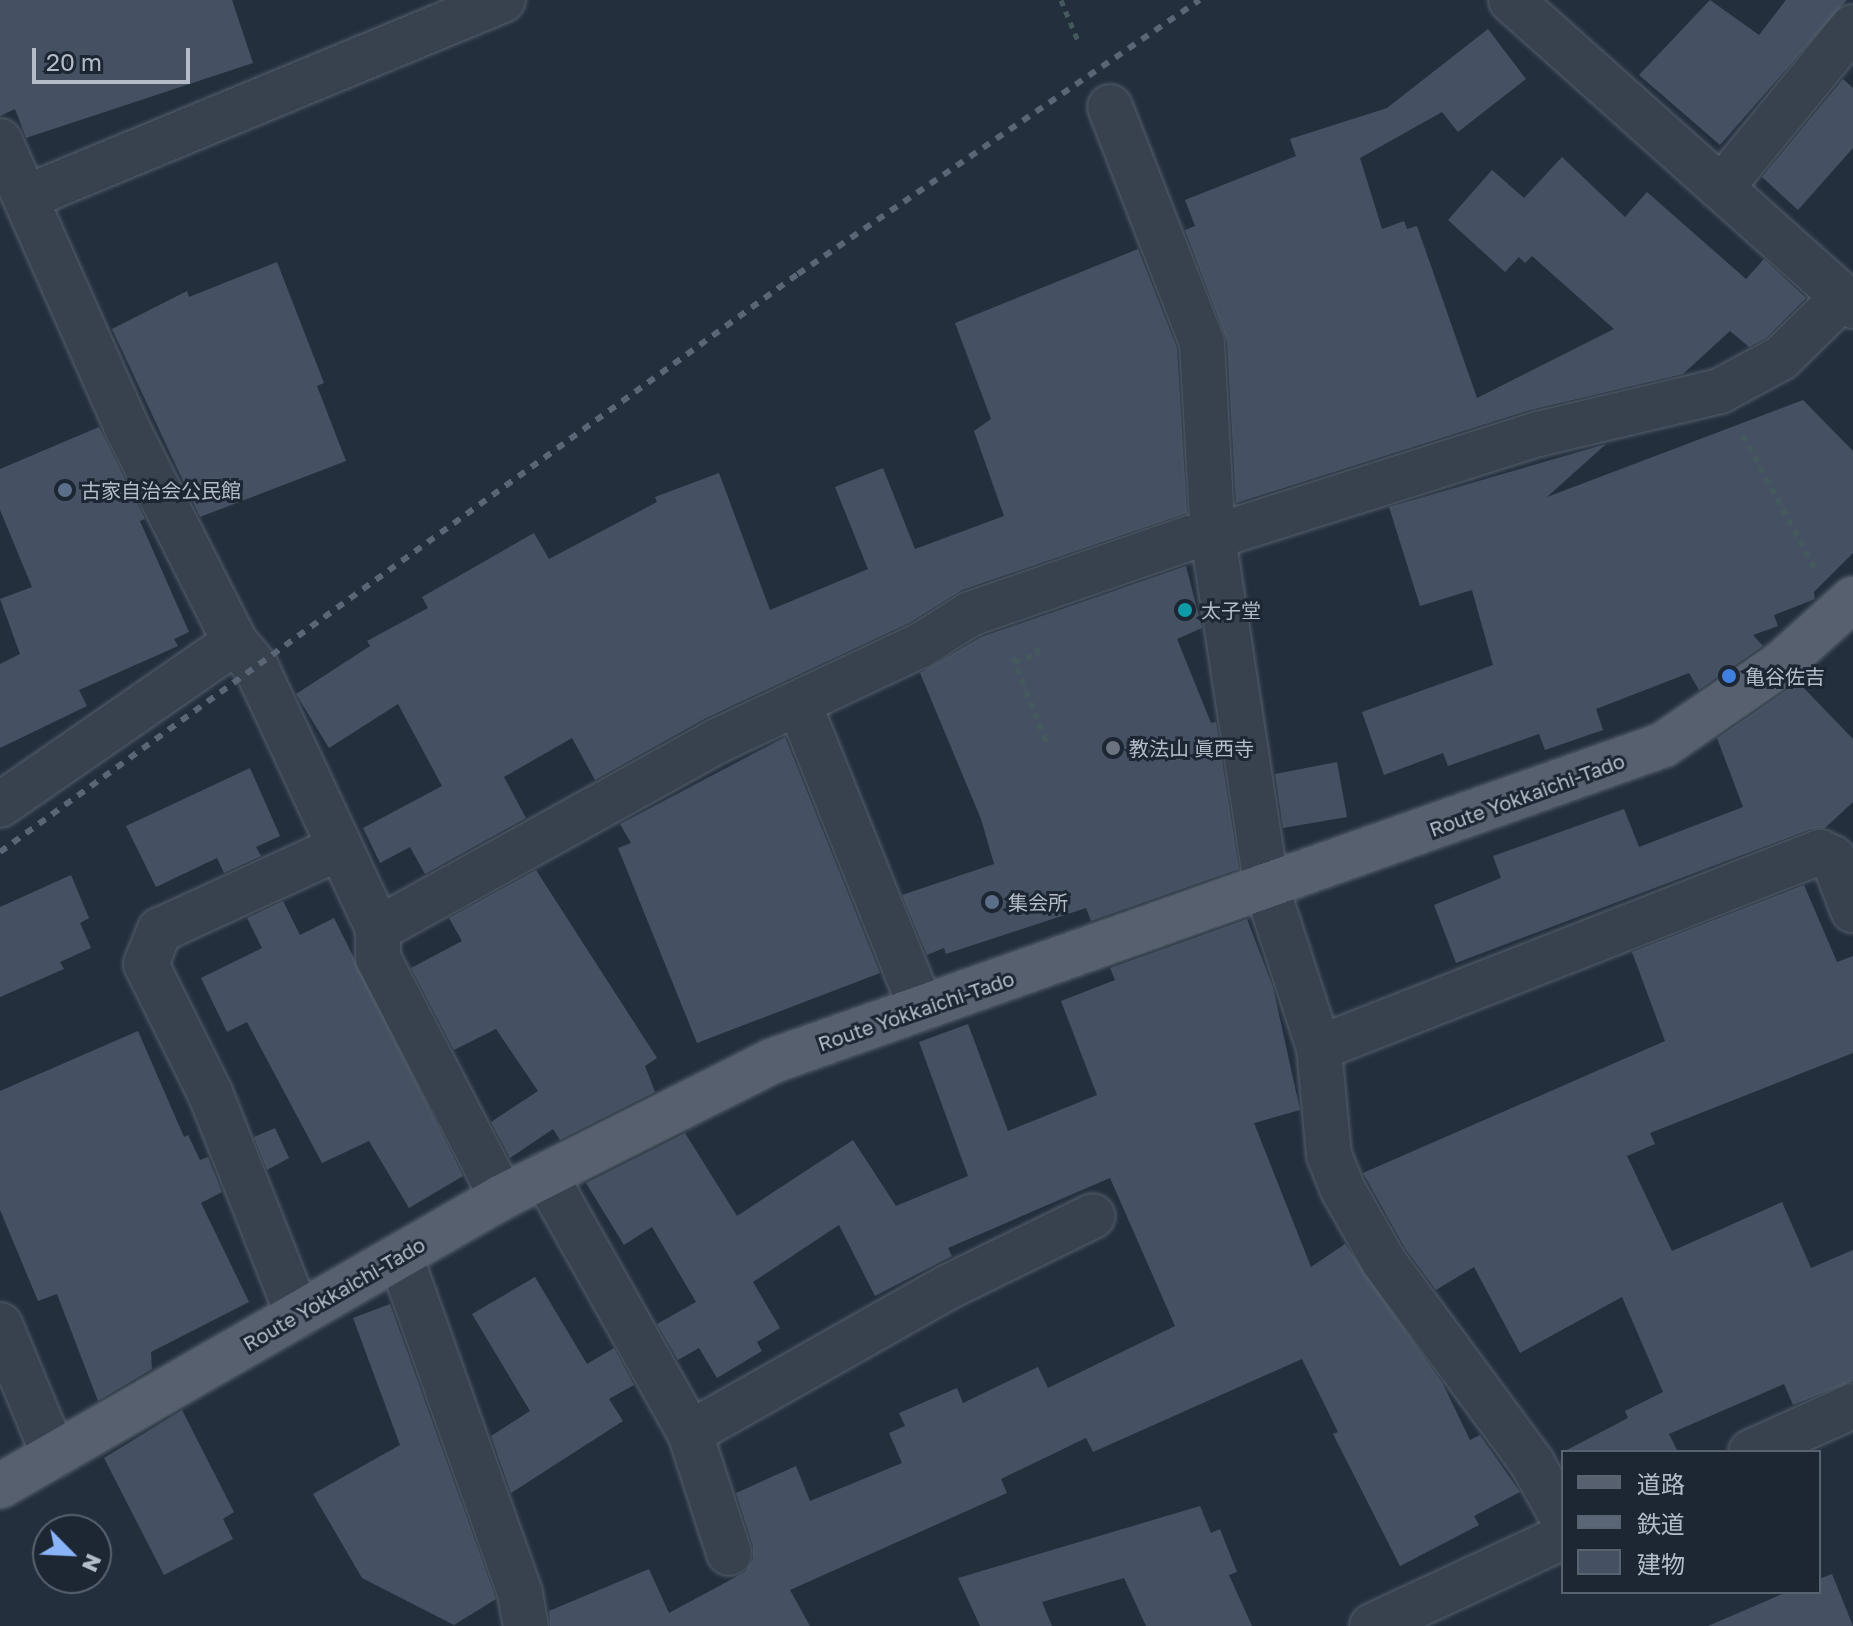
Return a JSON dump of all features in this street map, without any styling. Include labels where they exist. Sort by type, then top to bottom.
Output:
[{"type":"main road","name":"Route Yokkaichi-Tado","points":[[0,1486],[502,1197],[772,1061],[1267,889],[1663,745],[1723,709],[1846,606]]},
{"type":"street","points":[[27,197],[503,0]]},
{"type":"street","points":[[378,929],[690,756],[921,645],[970,614],[1190,538],[1213,537],[1538,434],[1720,391],[1781,358],[1848,302],[1521,3]]},
{"type":"street","points":[[1721,188],[1853,27]]},
{"type":"street","points":[[1110,107],[1202,343],[1213,537],[1267,889],[1319,1048],[1329,1155],[1342,1188],[1384,1262],[1532,1463],[1561,1514]]},
{"type":"street","points":[[0,141],[126,426],[235,642],[256,667],[378,929],[378,958],[502,1197]]},
{"type":"street","points":[[0,805],[235,642]]},
{"type":"street","points":[[799,704],[921,1008]]},
{"type":"street","points":[[298,1315],[210,1093],[146,964],[160,930],[339,848]]},
{"type":"street","points":[[1319,1048],[1820,852],[1833,858],[1853,910]]},
{"type":"street","points":[[545,1175],[690,1433],[729,1553]]},
{"type":"street","points":[[690,1433],[948,1287],[1093,1216]]},
{"type":"street","points":[[400,1256],[520,1593],[526,1626]]},
{"type":"street","points":[[0,1325],[54,1455]]},
{"type":"street","points":[[1755,1450],[1853,1406]]},
{"type":"street","points":[[1372,1626],[1561,1538]]},
{"type":"path","points":[[1061,0],[1079,43]]},
{"type":"path","points":[[1720,391],[1846,606]]},
{"type":"path","points":[[1013,657],[1047,744]]},
{"type":"building","points":[[0,0],[232,0],[253,63],[26,138],[15,109],[0,116]]},
{"type":"building","points":[[1710,0],[1759,35],[1786,0],[1847,0],[1720,145],[1639,75]]},
{"type":"building","points":[[1488,29],[1526,79],[1458,132],[1442,112],[1360,158],[1382,229],[1404,221],[1407,229],[1417,226],[1477,398],[1614,329],[1532,256],[1525,263],[1519,257],[1505,272],[1448,220],[1492,170],[1524,198],[1562,157],[1625,217],[1647,192],[1746,279],[1764,259],[1806,298],[1766,338],[1749,347],[1730,331],[1683,374],[1530,410],[1236,503],[1227,341],[1185,230],[1195,226],[1185,200],[1296,156],[1290,139],[1387,108]]},
{"type":"building","points":[[1843,79],[1853,88],[1853,148],[1798,210],[1762,177]]},
{"type":"building","points":[[1138,249],[1177,348],[1187,513],[962,590],[909,623],[706,718],[595,780],[572,738],[504,777],[526,818],[425,874],[410,847],[380,863],[363,828],[442,786],[398,704],[329,748],[296,694],[370,646],[367,641],[428,608],[422,597],[534,533],[549,559],[657,502],[655,497],[719,473],[770,610],[868,569],[835,487],[883,468],[915,549],[1004,516],[974,431],[991,419],[955,323]]},
{"type":"building","points":[[277,262],[324,383],[317,386],[346,461],[200,517],[112,329],[187,291],[189,297]]},
{"type":"building","points":[[1803,400],[1853,451],[1853,553],[1814,592],[1815,599],[1774,615],[1778,626],[1753,635],[1763,646],[1699,690],[1689,673],[1596,709],[1603,730],[1545,750],[1539,734],[1448,766],[1443,753],[1384,775],[1362,712],[1493,665],[1472,590],[1420,606],[1389,507],[1606,444],[1547,497]]},
{"type":"building","points":[[99,427],[145,519],[140,521],[189,632],[174,639],[178,646],[79,690],[87,706],[0,748],[0,664],[20,654],[0,599],[32,587],[0,510],[0,469]]},
{"type":"building","name":"教法山 眞西寺","points":[[1186,566],[1202,628],[1177,639],[1211,723],[1216,722],[1239,869],[1091,921],[1086,908],[946,954],[944,948],[927,955],[902,895],[994,864],[981,819],[920,673],[981,637]]},
{"type":"building","points":[[1798,682],[1853,739],[1853,802],[1825,828],[1811,829],[1456,963],[1434,905],[1501,878],[1493,856],[1624,809],[1639,847],[1743,807],[1717,738]]},
{"type":"building","points":[[785,737],[880,973],[697,1043],[618,848],[631,843],[620,824]]},
{"type":"building","points":[[1337,762],[1347,817],[1283,828],[1275,774]]},
{"type":"building","points":[[250,768],[280,836],[256,847],[261,856],[224,873],[217,858],[156,887],[126,826]]},
{"type":"building","points":[[536,870],[657,1058],[645,1066],[655,1092],[560,1140],[553,1129],[510,1158],[491,1122],[538,1091],[496,1029],[454,1050],[411,968],[462,941],[449,918]]},
{"type":"building","points":[[71,875],[89,918],[80,923],[91,948],[60,962],[64,969],[0,997],[0,907]]},
{"type":"building","points":[[1804,885],[1837,962],[1853,956],[1853,1053],[1650,1133],[1655,1144],[1627,1156],[1672,1251],[1782,1202],[1811,1268],[1853,1250],[1853,1381],[1793,1405],[1784,1384],[1669,1434],[1677,1450],[1567,1450],[1628,1418],[1625,1411],[1663,1392],[1622,1297],[1520,1353],[1474,1267],[1436,1290],[1405,1248],[1363,1173],[1665,1041],[1632,952]]},
{"type":"building","points":[[283,901],[300,935],[334,918],[463,1176],[409,1208],[369,1141],[322,1163],[247,1022],[227,1032],[201,978],[262,948],[247,918]]},
{"type":"building","points":[[1247,919],[1273,987],[1300,1110],[1254,1123],[1311,1267],[1345,1244],[1443,1384],[1470,1440],[1480,1435],[1520,1492],[1474,1516],[1479,1525],[1400,1566],[1333,1434],[1338,1432],[1302,1359],[1093,1452],[1086,1438],[1001,1479],[1007,1493],[790,1590],[810,1626],[550,1626],[549,1611],[649,1569],[669,1613],[745,1572],[753,1559],[753,1546],[736,1493],[796,1466],[810,1501],[902,1463],[889,1433],[905,1426],[899,1413],[957,1388],[963,1403],[1038,1367],[1048,1388],[1175,1326],[1110,1178],[948,1248],[952,1256],[875,1296],[839,1225],[753,1282],[780,1328],[757,1342],[762,1351],[717,1378],[699,1348],[678,1360],[657,1324],[696,1302],[652,1227],[624,1245],[586,1183],[685,1133],[737,1216],[853,1140],[896,1206],[968,1176],[919,1042],[968,1024],[1008,1131],[1097,1095],[1061,1001],[1115,980],[1110,968]]},
{"type":"building","points":[[138,1031],[184,1137],[188,1135],[200,1160],[208,1157],[222,1192],[201,1203],[249,1302],[151,1352],[152,1369],[98,1401],[57,1294],[38,1301],[0,1210],[0,1091]]},
{"type":"building","points":[[275,1128],[289,1158],[267,1170],[254,1137]]},
{"type":"building","points":[[535,1277],[587,1364],[614,1348],[634,1385],[609,1399],[623,1421],[511,1493],[491,1436],[530,1411],[472,1314]]},
{"type":"building","points":[[390,1304],[496,1599],[454,1625],[362,1578],[313,1494],[400,1445],[353,1318]]},
{"type":"building","points":[[182,1410],[234,1512],[223,1519],[233,1539],[164,1575],[104,1458]]},
{"type":"building","points":[[1200,1506],[1211,1533],[1220,1529],[1237,1572],[1229,1575],[1252,1626],[1146,1626],[1124,1578],[1042,1602],[1052,1626],[980,1626],[958,1578]]},
{"type":"building","points":[[1832,1574],[1853,1626],[1708,1626],[1782,1594],[1821,1594],[1821,1578]]},
{"type":"railway","points":[[0,852],[798,274],[1199,0]]},
{"type":"place","name":"古家自治会公民館","points":[[65,490]]},
{"type":"place","name":"太子堂","points":[[1185,610]]},
{"type":"place","name":"亀谷佐吉","points":[[1729,676]]},
{"type":"place","name":"教法山 眞西寺","points":[[1113,748]]},
{"type":"place","name":"集会所","points":[[992,902]]}]
